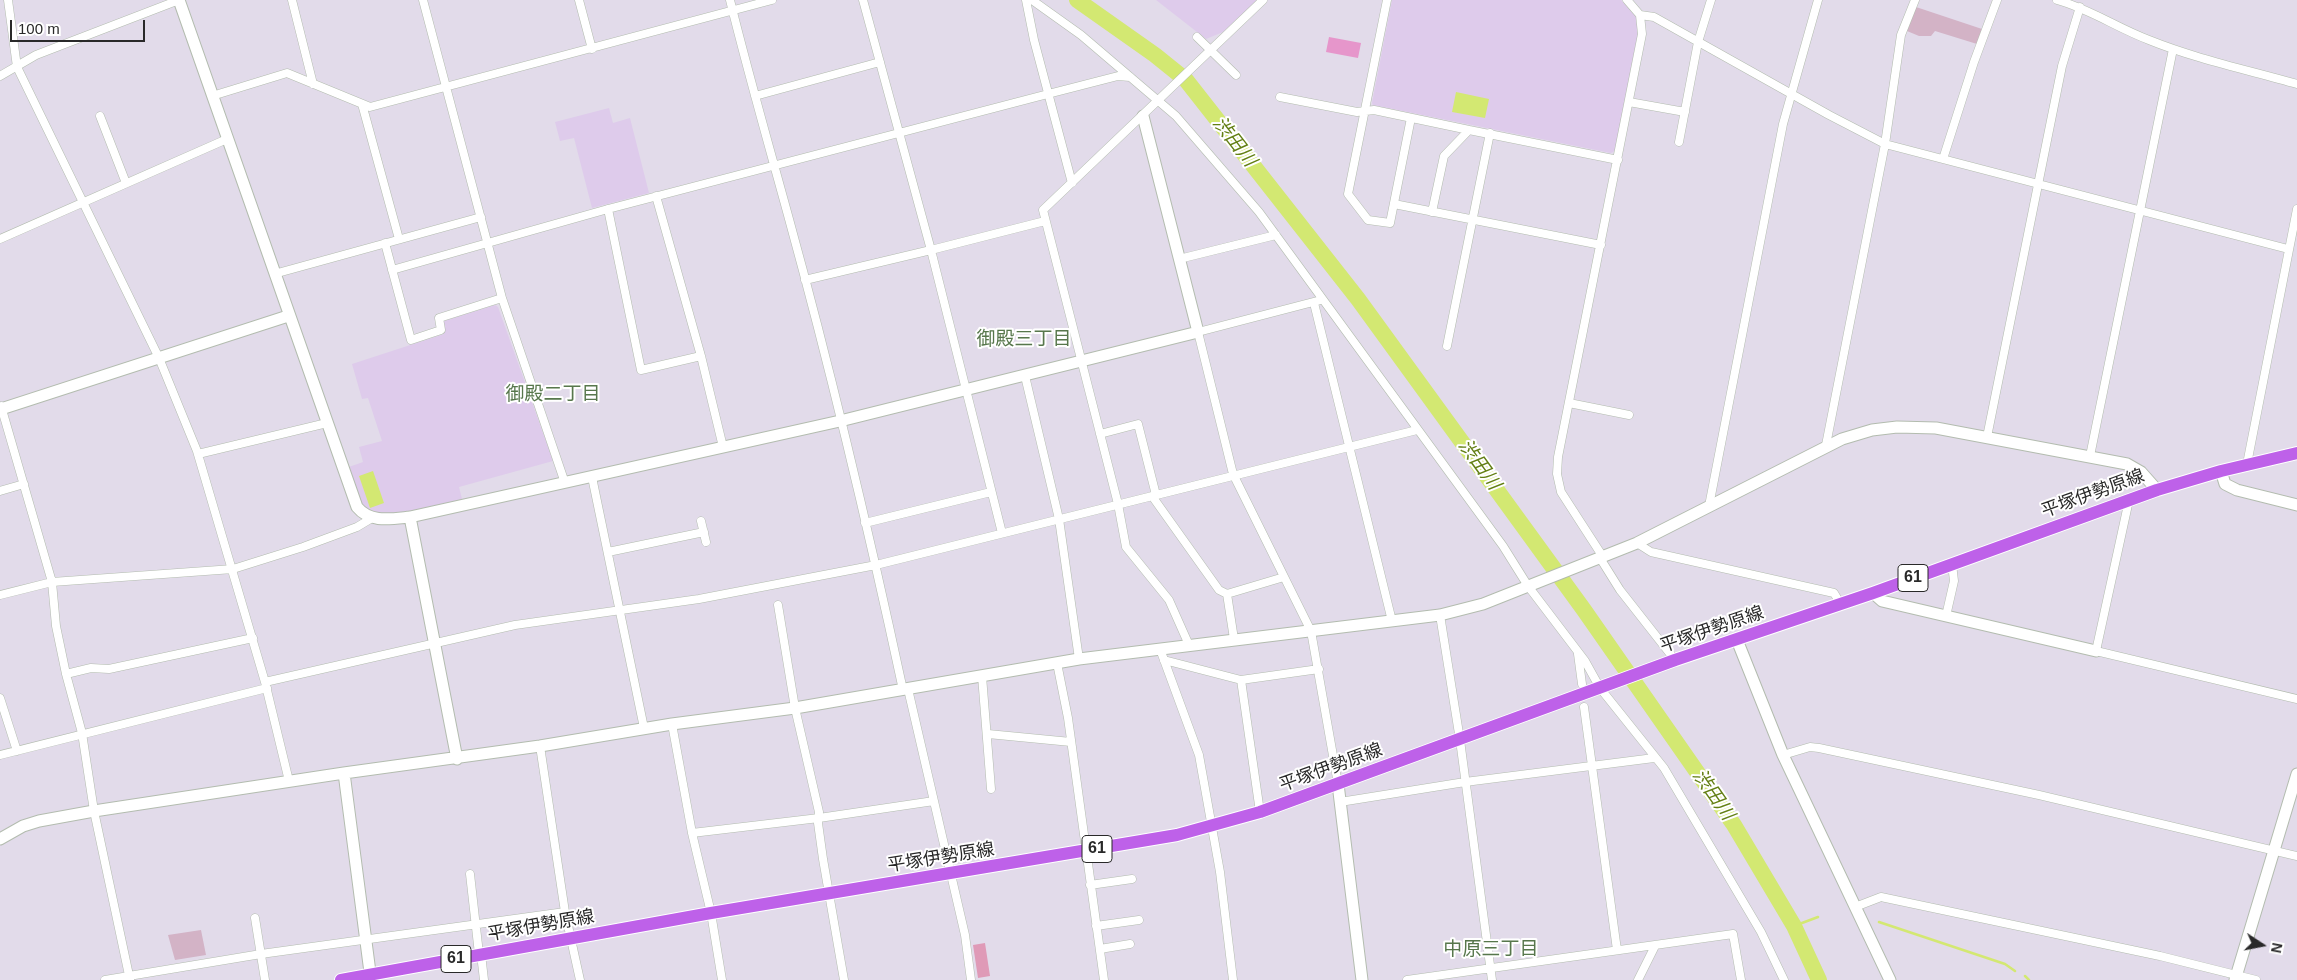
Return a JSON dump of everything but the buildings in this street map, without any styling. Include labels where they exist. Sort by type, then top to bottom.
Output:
[{"type":"main road","name":"平塚伊勢原線","points":[[341,980],[371,977],[480,954],[711,913],[1177,835],[1212,826],[1260,812],[1672,661],[1873,593],[2157,490],[2247,464],[2297,453]]},
{"type":"street","points":[[8,0],[17,67],[159,358],[198,454],[253,638],[289,781]]},
{"type":"street","points":[[0,76],[36,55],[179,0],[356,507],[363,515],[372,518],[410,517],[840,421],[1318,302]]},
{"type":"street","points":[[292,0],[313,84]]},
{"type":"street","points":[[423,0],[502,298],[565,483]]},
{"type":"street","points":[[579,0],[592,49]]},
{"type":"street","points":[[730,0],[805,280],[876,565],[951,874],[971,980]]},
{"type":"street","points":[[212,96],[287,73],[370,107],[772,0]]},
{"type":"street","points":[[863,0],[931,250],[1002,533]]},
{"type":"street","points":[[1026,0],[1048,94],[1072,182]]},
{"type":"street","points":[[1032,0],[1081,35],[1176,116],[1276,235],[1318,302],[1417,430],[1503,546],[1602,687],[1654,758],[1664,768],[1756,924],[1784,980]]},
{"type":"street","points":[[1189,645],[1169,600],[1126,547],[1118,504],[1043,210],[1263,0]]},
{"type":"street","points":[[1387,0],[1348,194],[1368,220],[1390,223],[1411,118]]},
{"type":"street","points":[[1627,0],[1640,15],[1642,34],[1569,403],[1557,474],[1561,492],[1600,558],[1620,590],[1672,661]]},
{"type":"street","points":[[1680,142],[1698,42],[1710,0]]},
{"type":"street","points":[[1708,506],[1790,93],[1818,0]]},
{"type":"street","points":[[1826,445],[1885,144],[1902,35],[1915,0]]},
{"type":"street","points":[[1943,159],[1974,62],[1997,0]]},
{"type":"street","points":[[2057,0],[2080,7],[2146,39],[2173,49],[2297,84]]},
{"type":"street","points":[[1987,437],[2064,54],[2080,7]]},
{"type":"street","points":[[1640,15],[1654,17],[1885,144],[2288,248]]},
{"type":"street","points":[[1197,37],[1209,51],[1236,75]]},
{"type":"street","points":[[2090,456],[2173,49]]},
{"type":"street","points":[[755,96],[880,62]]},
{"type":"street","points":[[392,270],[656,196],[1048,94],[1118,76],[1132,78]]},
{"type":"street","points":[[1280,97],[1357,112],[1374,110],[1618,160]]},
{"type":"street","points":[[1629,102],[1685,112]]},
{"type":"street","points":[[362,104],[399,239]]},
{"type":"street","points":[[100,116],[126,183]]},
{"type":"street","points":[[1143,116],[1233,474],[1312,631],[1338,784],[1362,980]]},
{"type":"street","points":[[1432,212],[1444,156],[1468,130]]},
{"type":"street","points":[[1447,346],[1490,133]]},
{"type":"street","points":[[0,239],[227,139]]},
{"type":"street","points":[[656,196],[701,356],[723,447]]},
{"type":"street","points":[[1394,204],[1601,245]]},
{"type":"street","points":[[608,209],[641,370],[701,356]]},
{"type":"street","points":[[2247,464],[2297,209]]},
{"type":"street","points":[[274,274],[481,217]]},
{"type":"street","points":[[805,280],[1045,221]]},
{"type":"street","points":[[1179,259],[1276,235]]},
{"type":"street","points":[[385,243],[411,340],[441,330],[439,318],[502,298]]},
{"type":"street","points":[[1318,302],[1392,622]]},
{"type":"street","points":[[130,978],[94,810],[82,733],[66,674],[56,626],[52,582],[0,408],[288,316]]},
{"type":"street","points":[[1025,376],[1060,519],[1079,660]]},
{"type":"street","points":[[1569,403],[1629,415]]},
{"type":"street","points":[[198,454],[327,424]]},
{"type":"street","points":[[1100,434],[1138,424],[1154,496],[1219,590],[1227,594],[1284,577]]},
{"type":"street","points":[[0,839],[23,826],[39,821],[94,810],[344,773],[456,759],[644,728],[795,708],[1057,663],[1162,654],[1189,645],[1440,615],[1483,604],[1637,543],[1826,445],[1872,430],[1904,427],[1936,428],[2090,456],[2127,464],[2141,472],[2157,490]]},
{"type":"street","points":[[0,755],[434,642],[514,625],[699,599],[876,565],[1154,496],[1233,474],[1417,430]]},
{"type":"street","points":[[2221,471],[2225,484],[2237,490],[2297,505]]},
{"type":"street","points":[[592,477],[644,728]]},
{"type":"street","points":[[0,491],[24,484]]},
{"type":"street","points":[[865,523],[991,492]]},
{"type":"street","points":[[2096,651],[2129,500]]},
{"type":"street","points":[[410,517],[456,759]]},
{"type":"street","points":[[0,595],[52,582],[233,569],[304,547],[357,527],[372,518]]},
{"type":"street","points":[[701,521],[706,542]]},
{"type":"street","points":[[608,552],[704,532]]},
{"type":"street","points":[[1637,543],[1651,552],[1834,593],[1840,603]]},
{"type":"street","points":[[1946,616],[1954,581],[1952,564]]},
{"type":"street","points":[[1873,593],[1882,601],[2297,699]]},
{"type":"street","points":[[1227,594],[1234,639]]},
{"type":"street","points":[[778,605],[795,708],[819,812],[828,894],[844,980]]},
{"type":"street","points":[[1440,615],[1460,740],[1492,980]]},
{"type":"street","points":[[66,674],[91,668],[109,669],[253,638]]},
{"type":"street","points":[[1737,640],[1783,754],[1890,980]]},
{"type":"street","points":[[1578,652],[1582,684]]},
{"type":"street","points":[[1162,654],[1241,680],[1319,670]]},
{"type":"street","points":[[1162,654],[1199,754],[1212,826],[1233,980]]},
{"type":"street","points":[[1057,663],[1071,742],[1104,980]]},
{"type":"street","points":[[982,676],[991,789]]},
{"type":"street","points":[[1241,680],[1260,812]]},
{"type":"street","points":[[0,698],[17,751]]},
{"type":"street","points":[[1584,707],[1617,950]]},
{"type":"street","points":[[672,724],[692,833],[711,913],[722,980]]},
{"type":"street","points":[[988,734],[1071,742]]},
{"type":"street","points":[[540,746],[565,912],[580,980]]},
{"type":"street","points":[[1783,754],[1810,747],[1828,750],[2061,800],[2297,856]]},
{"type":"street","points":[[1340,802],[1465,782],[1654,758]]},
{"type":"street","points":[[344,773],[371,977]]},
{"type":"street","points":[[2236,978],[2297,774]]},
{"type":"street","points":[[692,833],[819,818],[934,801]]},
{"type":"street","points":[[470,874],[484,980]]},
{"type":"street","points":[[1090,885],[1132,879]]},
{"type":"street","points":[[1855,907],[1881,897],[2115,946],[2236,978],[2256,980]]},
{"type":"street","points":[[105,980],[130,978],[261,954],[565,912]]},
{"type":"street","points":[[256,918],[265,980]]},
{"type":"street","points":[[1096,926],[1139,920]]},
{"type":"street","points":[[1406,980],[1733,934],[1741,980]]},
{"type":"street","points":[[1100,949],[1130,944]]},
{"type":"street","points":[[1638,980],[1655,946]]},
{"type":"shaded area","points":[[1156,0],[1258,0],[1223,32],[1206,39]]},
{"type":"shaded area","points":[[1392,0],[1621,0],[1636,17],[1638,34],[1615,151],[1611,153],[1373,105]]},
{"type":"shaded area","points":[[1916,7],[1982,29],[1977,44],[1935,31],[1931,36],[1919,36],[1907,31]]},
{"type":"shaded area","points":[[1329,37],[1361,43],[1358,58],[1326,52]]},
{"type":"shaded area","points":[[1456,92],[1489,99],[1485,118],[1452,112]]},
{"type":"shaded area","points":[[609,108],[613,123],[630,118],[649,193],[592,208],[574,138],[560,141],[555,122]]},
{"type":"shaded area","points":[[495,305],[498,307],[553,461],[459,487],[463,503],[398,514],[373,514],[364,511],[346,468],[363,462],[359,447],[382,441],[368,398],[362,399],[352,364],[444,334],[442,325],[444,321]]},
{"type":"shaded area","points":[[373,471],[384,503],[370,508],[359,476]]},
{"type":"shaded area","points":[[201,930],[206,955],[175,960],[168,935]]},
{"type":"shaded area","points":[[985,943],[990,976],[978,978],[973,945]]},
{"type":"waterway","name":"渋田川","points":[[1077,0],[1155,55],[1186,80],[1358,299],[1584,610],[1734,825],[1794,926],[1819,980]]},
{"type":"waterway","points":[[1794,926],[1818,917]]},
{"type":"waterway","points":[[1879,922],[2005,964],[2015,971]]},
{"type":"waterway","points":[[2025,976],[2029,980]]},
{"type":"district","name":"御殿三丁目","points":[[1024,340]]},
{"type":"district","name":"御殿二丁目","points":[[553,395]]},
{"type":"district","name":"中原三丁目","points":[[1491,950]]}]
